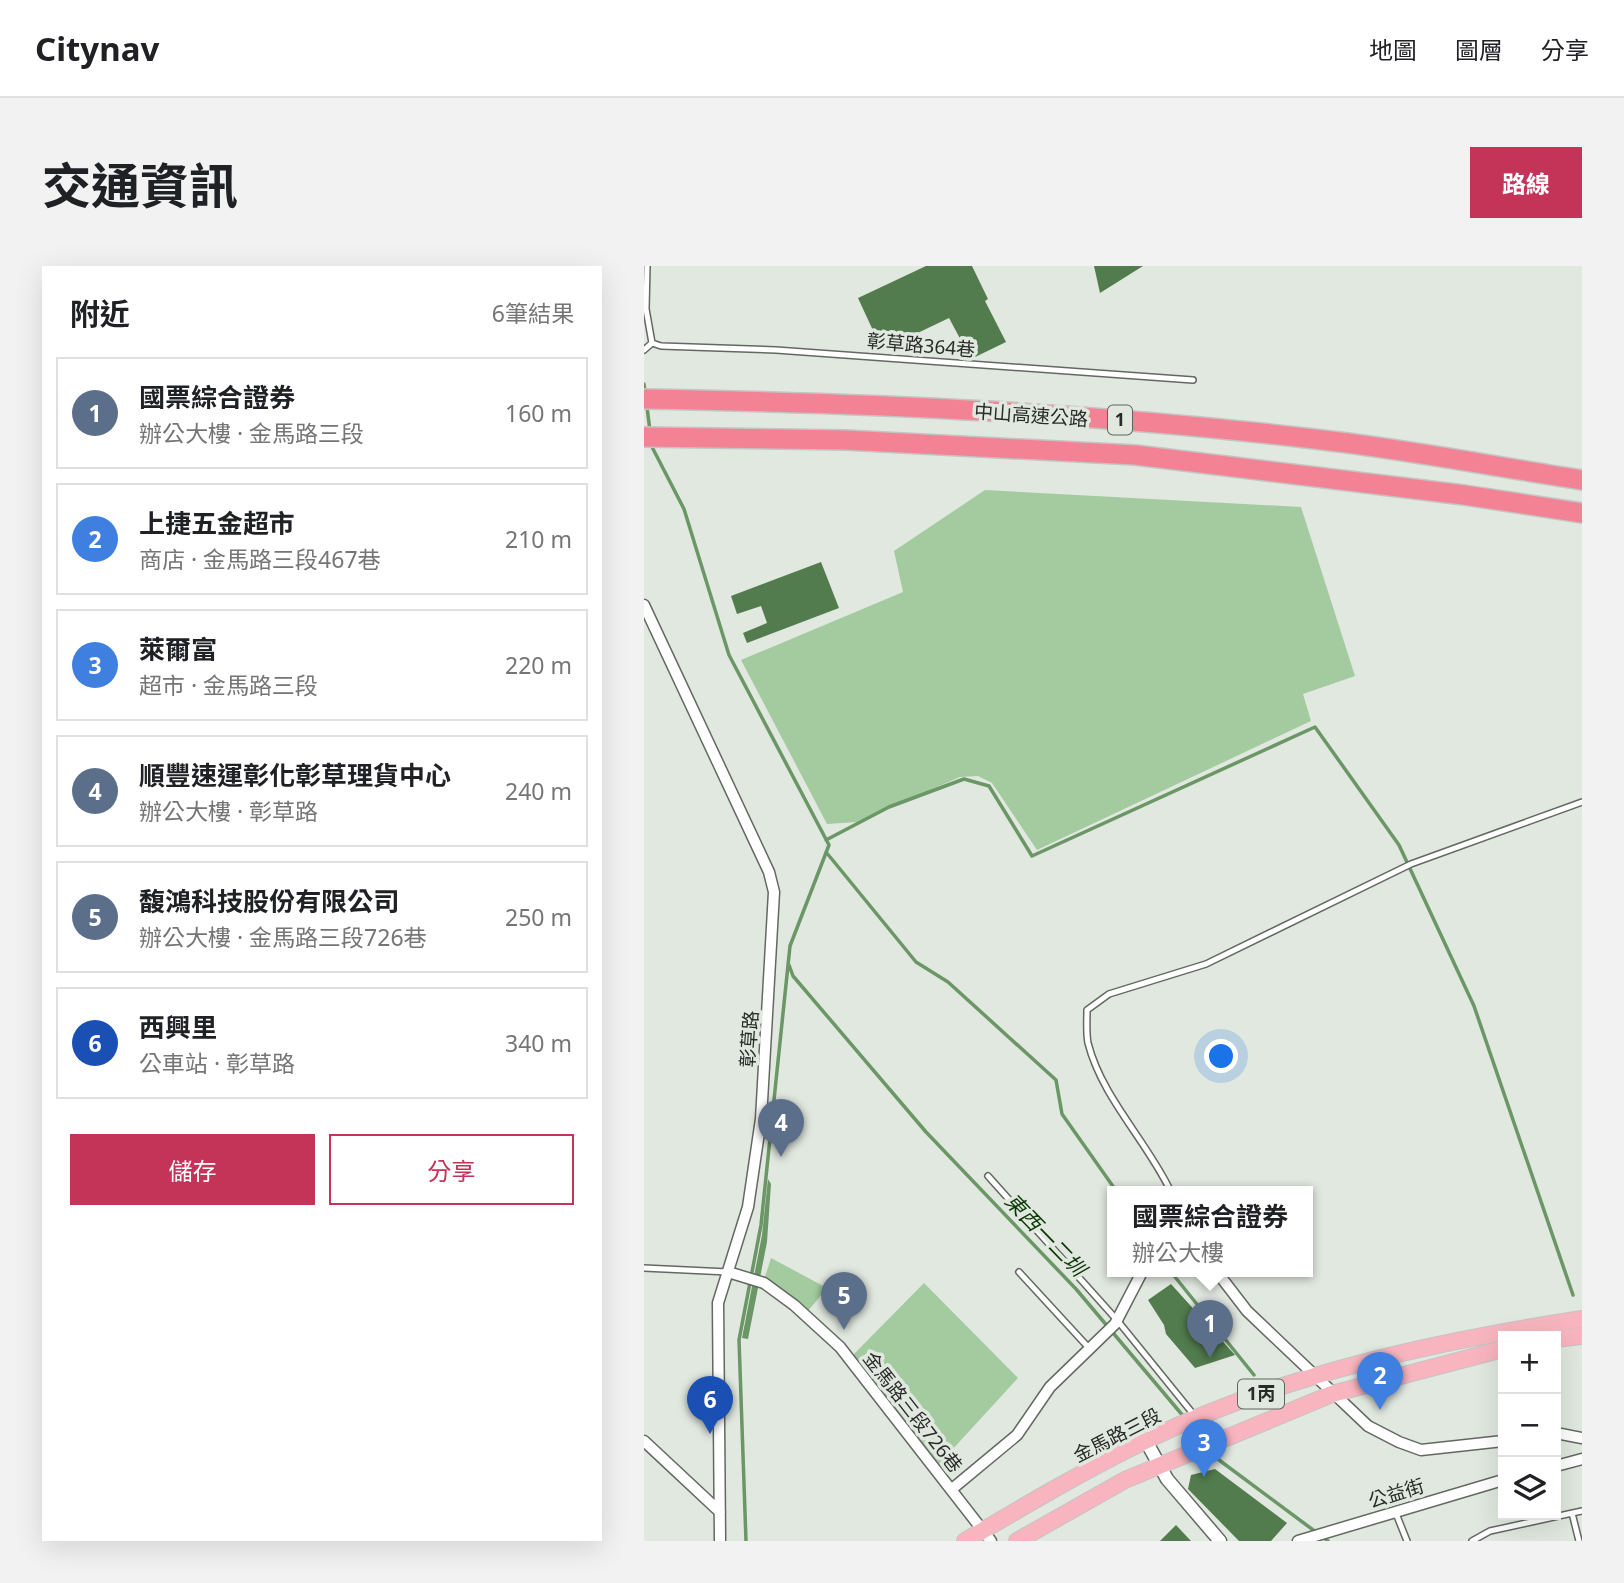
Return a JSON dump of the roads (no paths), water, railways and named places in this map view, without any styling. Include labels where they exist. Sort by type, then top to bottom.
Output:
[{"type":"highway","name":"中山高速公路","points":[[649,400],[832,402],[1121,420],[1331,441],[1582,480]]},
{"type":"highway","name":"中山高速公路","points":[[651,437],[845,440],[1135,454],[1464,495],[1582,513]]},
{"type":"main road","name":"金馬路三段","points":[[965,1541],[988,1535],[1146,1441],[1316,1375],[1487,1334],[1582,1319]]},
{"type":"main road","points":[[1561,1338],[1582,1336]]},
{"type":"main road","name":"1丙","points":[[1017,1541],[1158,1465],[1332,1394],[1498,1350]]},
{"type":"street","name":"彰草路","points":[[644,605],[769,872],[774,892],[761,1119],[748,1207],[718,1303],[720,1541]]},
{"type":"street","name":"金馬路三段726巷","points":[[728,1272],[759,1282],[794,1305],[840,1347],[988,1535]]},
{"type":"street","points":[[952,1489],[1017,1435],[1050,1387],[1116,1322],[1139,1277]]},
{"type":"street","points":[[1221,1277],[1247,1311],[1368,1426],[1421,1450],[1498,1442]]},
{"type":"street","points":[[1561,1434],[1582,1438]]},
{"type":"street","points":[[644,1441],[720,1512]]},
{"type":"street","points":[[1146,1441],[1158,1465],[1220,1541]]},
{"type":"street","points":[[1561,1465],[1582,1459]]},
{"type":"street","name":"公益街","points":[[1298,1541],[1498,1481]]},
{"type":"lane","points":[[647,266],[648,347]]},
{"type":"lane","name":"彰草路364巷","points":[[648,347],[776,349],[1193,380]]},
{"type":"lane","points":[[1168,1186],[1159,1165],[1105,1086],[1088,1042],[1087,1010],[1109,994],[1206,964],[1411,864],[1582,802]]},
{"type":"lane","points":[[988,1176],[1198,1420]]},
{"type":"lane","points":[[644,1268],[728,1272]]},
{"type":"lane","points":[[1019,1272],[1088,1348]]},
{"type":"lane","points":[[1395,1511],[1407,1541]]},
{"type":"lane","points":[[1472,1541],[1490,1531],[1582,1511]]},
{"type":"lane","points":[[1572,1513],[1579,1541]]},
{"type":"waterway","points":[[644,384],[645,392]]},
{"type":"waterway","points":[[647,407],[650,431]]},
{"type":"waterway","name":"東西一二圳","points":[[651,445],[684,509],[729,655],[829,845],[790,946],[761,1225],[739,1340],[746,1541]]},
{"type":"waterway","points":[[826,840],[889,807],[964,779],[989,786],[1032,856],[1315,727],[1399,845],[1474,1006],[1573,1295]]},
{"type":"waterway","points":[[826,852],[916,962],[948,982],[1056,1080],[1062,1114],[1113,1186]]},
{"type":"waterway","name":"東西一二圳","points":[[789,965],[793,976],[926,1132],[1076,1289],[1184,1417]]},
{"type":"waterway","points":[[1175,1277],[1254,1375]]},
{"type":"waterway","name":"東西一二圳","points":[[1191,1426],[1204,1442]]},
{"type":"waterway","name":"東西一二圳","points":[[1211,1450],[1219,1460],[1328,1541]]},
{"type":"place","name":"順豐速運彰化彰草理貨中心","points":[[781,1157]]},
{"type":"place","name":"馥鴻科技股份有限公司","points":[[844,1330]]},
{"type":"place","name":"國票綜合證券","points":[[1210,1358]]},
{"type":"place","name":"上捷五金超市","points":[[1380,1410]]},
{"type":"place","name":"西興里","points":[[710,1434]]},
{"type":"place","name":"萊爾富","points":[[1204,1477]]}]
